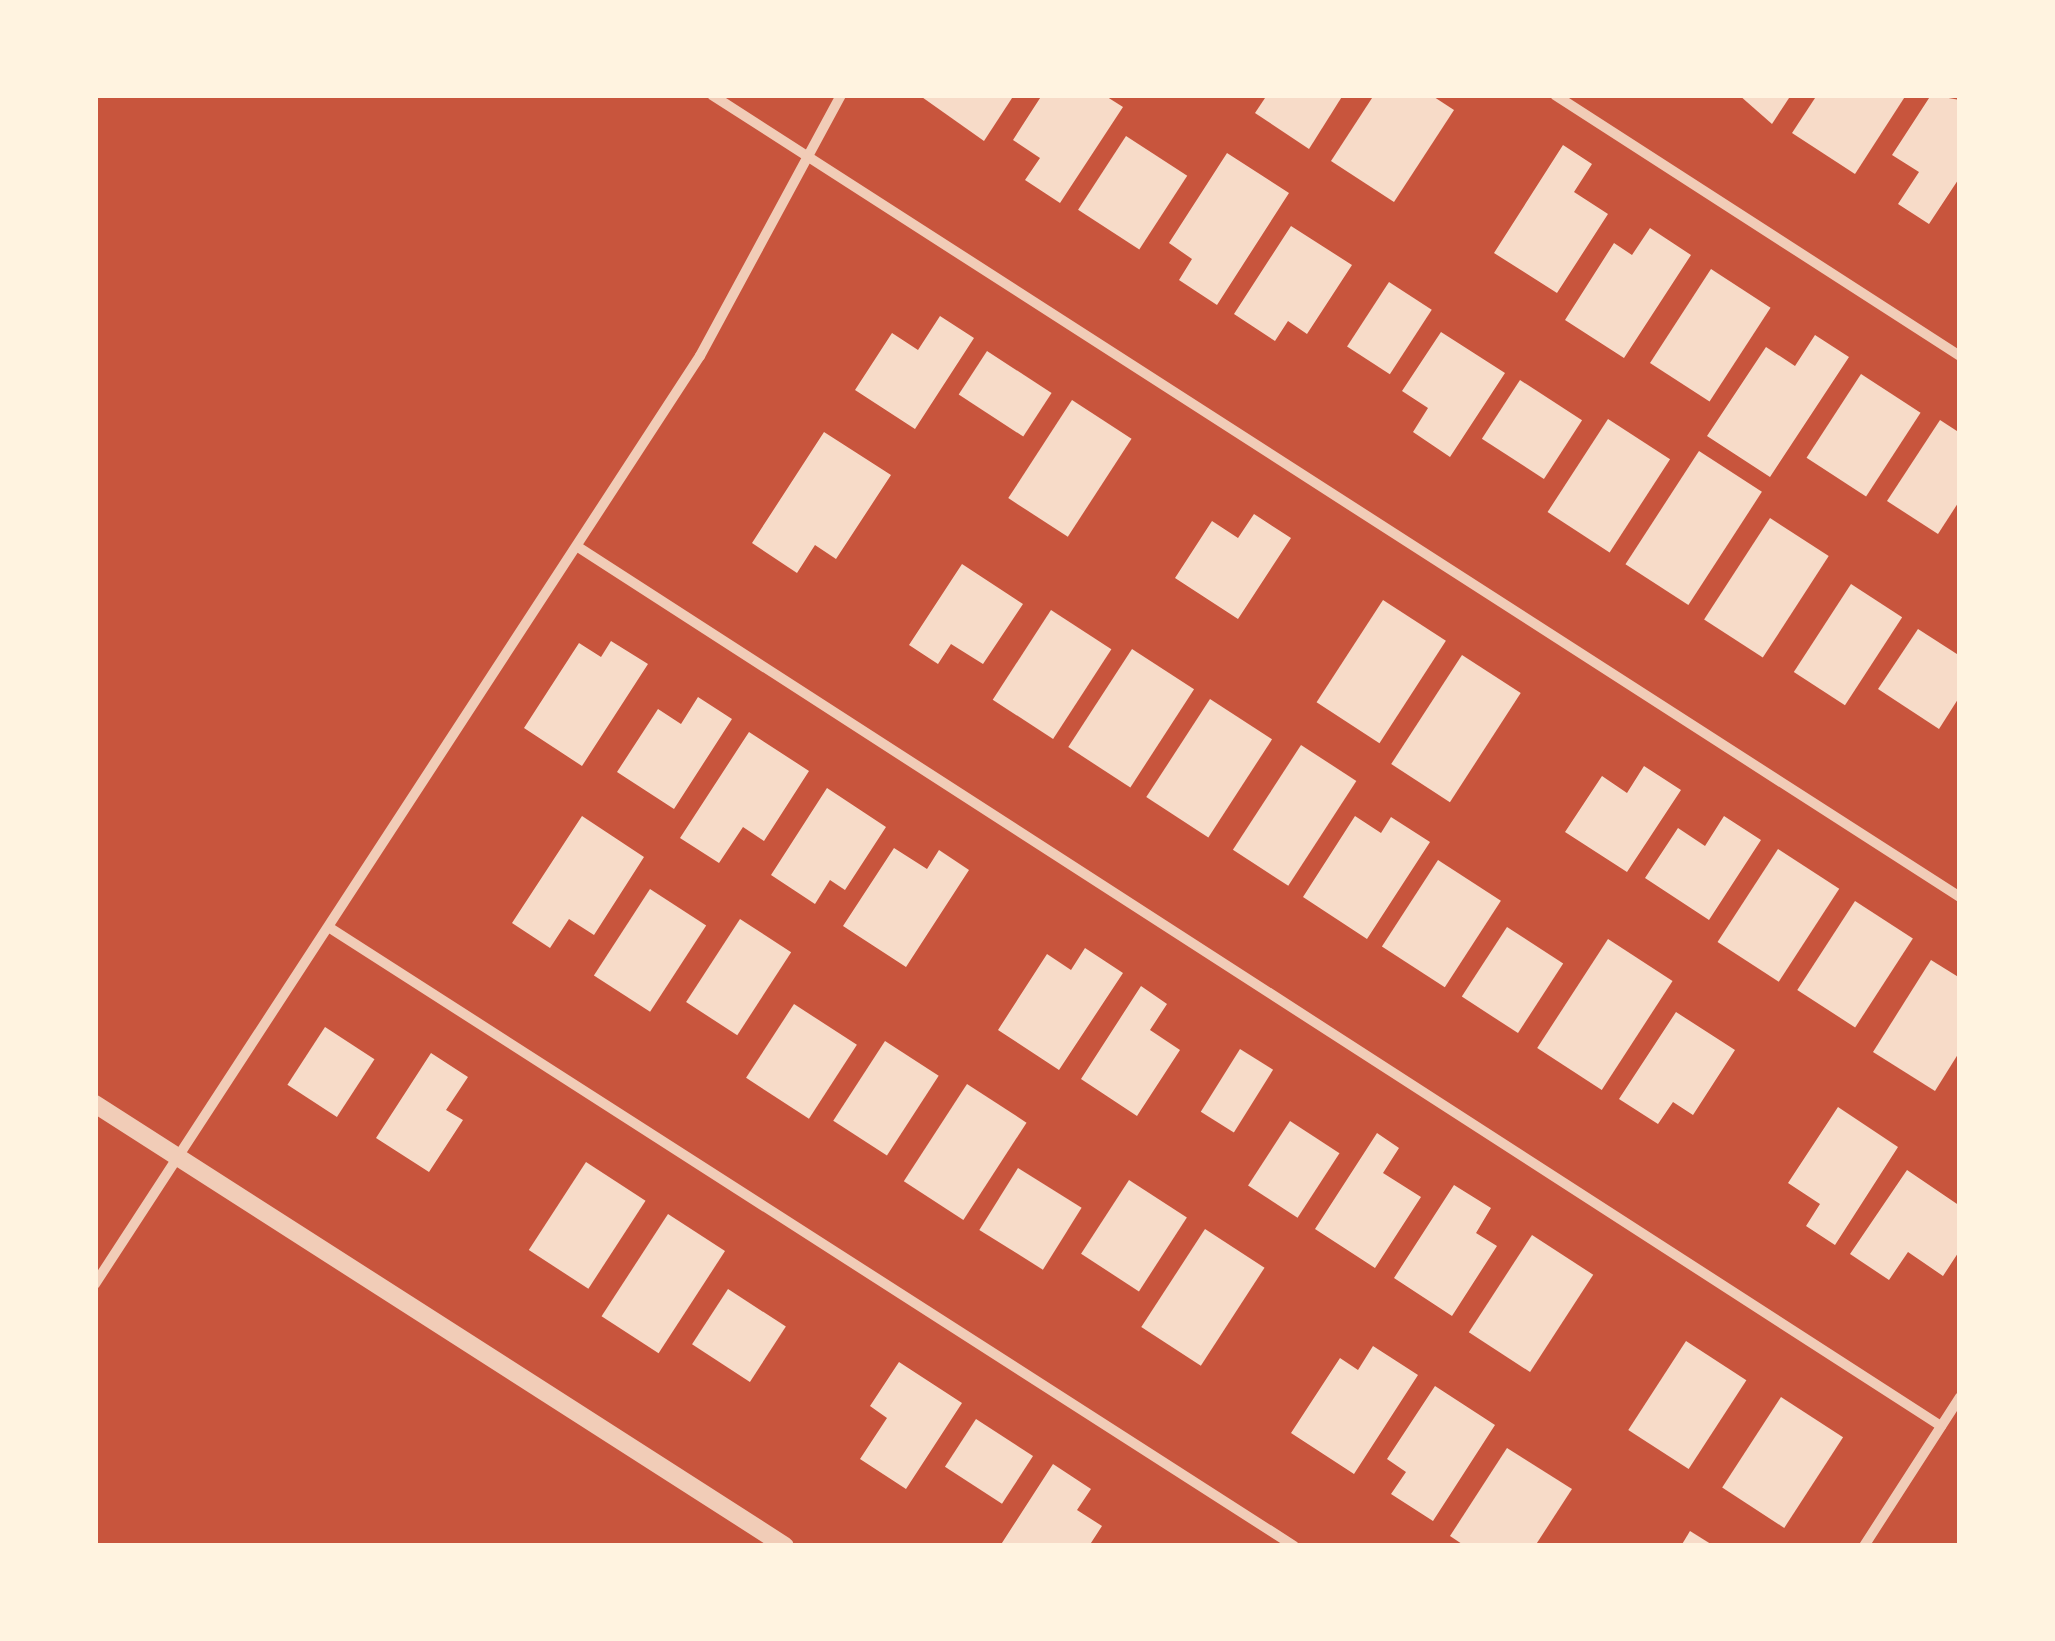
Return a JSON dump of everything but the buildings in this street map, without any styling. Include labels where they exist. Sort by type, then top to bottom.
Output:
[{"type":"street","points":[[712,95],[1960,896]]},
{"type":"street","points":[[95,1284],[700,356],[803,154],[841,95]]},
{"type":"street","points":[[1556,95],[1960,356]]},
{"type":"street","points":[[578,548],[1942,1426]]},
{"type":"street","points":[[330,928],[1294,1546]]},
{"type":"street","points":[[95,1104],[784,1546]]},
{"type":"street","points":[[1864,1546],[1960,1397]]}]
